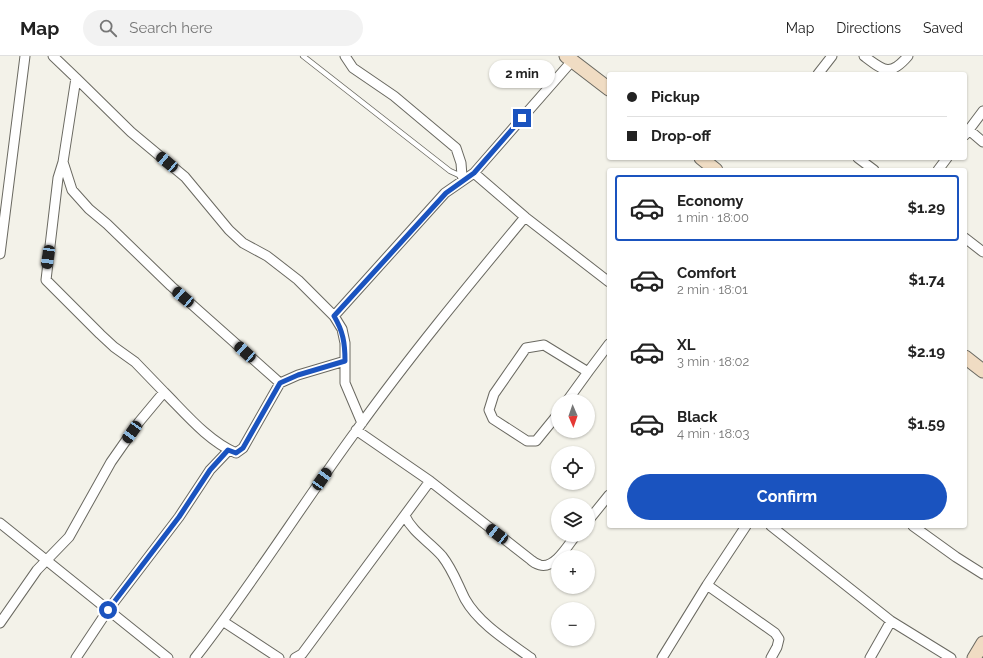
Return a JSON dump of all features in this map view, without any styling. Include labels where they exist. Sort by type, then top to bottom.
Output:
[{"type":"street","points":[[0,254],[25,56]]},
{"type":"street","points":[[53,56],[131,132],[185,177],[229,230],[243,243],[267,256],[298,280],[334,316],[342,329],[345,343],[345,383],[359,427],[531,560],[540,565],[548,565],[555,560],[570,542]]},
{"type":"street","points":[[345,56],[353,68],[394,96],[456,148],[461,163],[468,176],[607,280]]},
{"type":"street","points":[[820,72],[832,56]]},
{"type":"street","points":[[864,56],[878,67],[888,70],[899,66],[908,56]]},
{"type":"street","points":[[334,316],[446,193],[468,176],[569,58],[607,87]]},
{"type":"street","points":[[76,78],[63,162],[57,185],[46,280],[100,334],[114,347],[135,362],[207,433],[228,450],[236,453],[243,448],[280,383],[298,375],[345,361]]},
{"type":"street","points":[[983,111],[967,132],[983,142]]},
{"type":"street","points":[[703,160],[713,168]]},
{"type":"street","points":[[861,160],[871,168]]},
{"type":"street","points":[[63,162],[72,190],[89,209],[107,224],[171,286],[280,383]]},
{"type":"street","points":[[57,185],[72,190]]},
{"type":"street","points":[[195,658],[224,622],[359,427],[429,334],[524,217]]},
{"type":"street","points":[[967,240],[983,252]]},
{"type":"street","points":[[551,423],[536,441],[526,441],[493,419],[489,410],[494,394],[526,348],[544,345],[588,372]]},
{"type":"street","points":[[572,394],[607,347]]},
{"type":"street","points":[[967,359],[983,371]]},
{"type":"street","points":[[0,623],[37,570],[48,561],[69,537],[111,462],[139,422],[164,392]]},
{"type":"street","points":[[76,658],[108,610],[179,517],[210,470],[228,450]]},
{"type":"street","points":[[295,658],[302,654],[430,481]]},
{"type":"street","points":[[595,513],[607,498]]},
{"type":"street","points":[[405,516],[409,525],[430,543],[453,570],[466,599],[477,614],[505,639],[531,658]]},
{"type":"street","points":[[0,523],[168,658]]},
{"type":"street","points":[[662,658],[707,585],[745,528]]},
{"type":"street","points":[[774,528],[891,621],[951,658]]},
{"type":"street","points":[[916,528],[956,557],[983,574]]},
{"type":"street","points":[[707,585],[775,634],[779,639],[770,658]]},
{"type":"street","points":[[870,658],[891,621]]},
{"type":"street","points":[[224,622],[279,658]]},
{"type":"street","points":[[974,658],[983,643]]},
{"type":"lane","points":[[303,56],[450,171],[468,176]]},
{"type":"route","points":[[108,610],[179,517],[210,470],[228,450],[236,453],[243,448],[280,383],[298,375],[345,361],[345,343],[342,329],[334,316],[446,193],[474,173],[522,118]]}]
